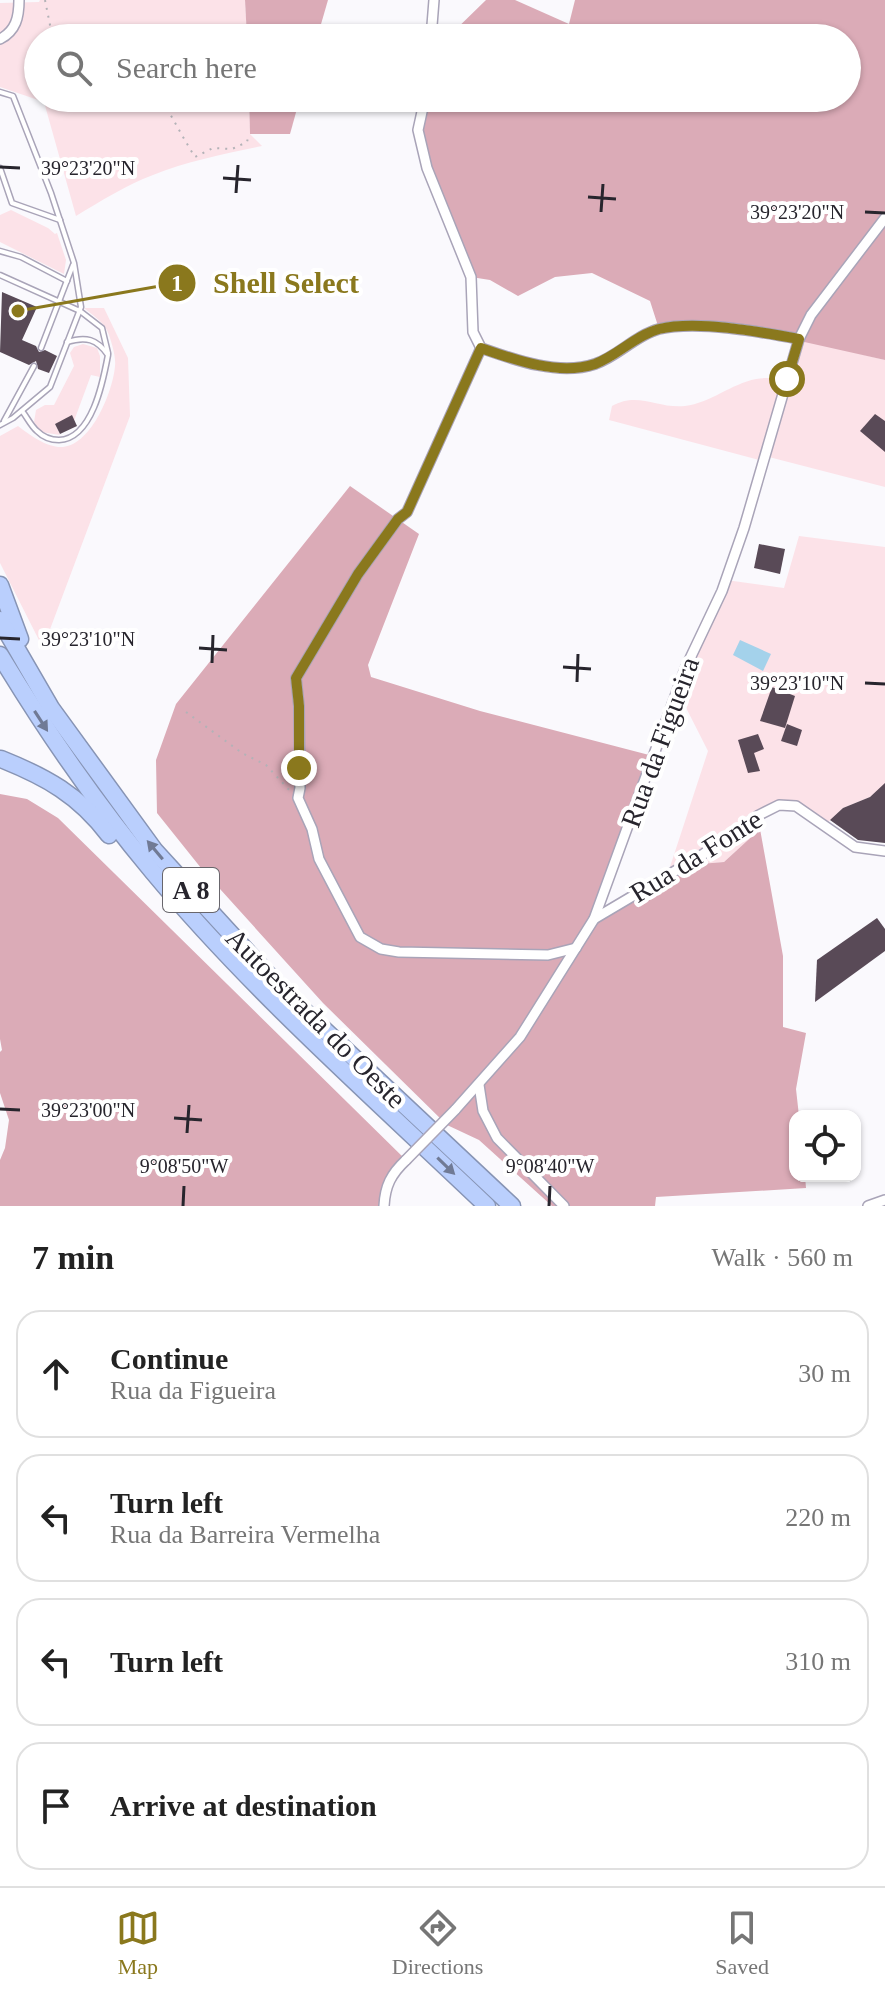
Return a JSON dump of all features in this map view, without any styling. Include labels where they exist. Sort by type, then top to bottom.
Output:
[{"type":"highway","points":[[0,585],[38,686]]},
{"type":"highway","name":"Autoestrada do Oeste","points":[[0,620],[51,708],[136,826],[198,898],[284,992],[512,1206]]},
{"type":"highway","name":"Autoestrada do Oeste","points":[[0,655],[63,753],[154,873],[276,1005],[487,1206]]},
{"type":"highway","points":[[0,759],[60,787],[97,819],[127,858],[154,873]]},
{"type":"street","points":[[0,39],[9,35],[19,17],[19,0]]},
{"type":"street","points":[[432,24],[434,0]]},
{"type":"street","points":[[422,112],[418,130],[427,168],[471,277],[473,332],[481,348],[520,361],[563,368],[594,364],[659,329],[746,329],[799,339]]},
{"type":"street","name":"Rua da Figueira","points":[[384,1206],[385,1190],[393,1173],[479,1085],[520,1037],[594,919],[685,669],[726,580],[799,339],[811,315],[885,218]]},
{"type":"street","points":[[481,348],[407,512],[398,519],[358,574],[296,678],[299,706],[298,798],[312,829],[319,859],[360,937],[381,949],[548,955],[576,948]]},
{"type":"street","name":"Rua da Fonte","points":[[594,919],[779,805],[796,806],[855,847],[885,851]]},
{"type":"street","points":[[479,1085],[483,1111],[497,1138],[564,1206]]},
{"type":"street","points":[[868,1206],[885,1200]]},
{"type":"lane","points":[[0,92],[13,96],[60,220],[74,263],[81,307],[50,387],[1,424]]},
{"type":"lane","points":[[0,168],[12,203],[60,220]]},
{"type":"lane","points":[[0,251],[21,257],[67,281]]},
{"type":"lane","points":[[41,348],[74,263]]},
{"type":"lane","points":[[0,275],[80,311],[102,328],[108,355],[104,378],[83,430],[69,440],[51,440],[37,431],[22,410]]},
{"type":"lane","points":[[67,342],[82,337],[100,343],[108,355]]},
{"type":"lane","points":[[1,424],[34,366]]},
{"type":"path","points":[[45,0],[50,24]]},
{"type":"path","points":[[169,112],[195,157],[213,148],[232,149],[247,142],[248,138]]},
{"type":"path","points":[[186,712],[242,753],[266,765],[282,785],[298,798]]},
{"type":"shaded area","points":[[245,0],[246,24],[24,24],[24,95],[0,87],[0,3]]},
{"type":"shaded area","points":[[245,0],[328,0],[321,24],[246,24]]},
{"type":"shaded area","points":[[486,0],[515,0],[569,24],[461,24]]},
{"type":"shaded area","points":[[575,0],[885,0],[885,360],[746,329],[659,329],[650,301],[592,273],[555,277],[518,296],[490,280],[471,277],[418,130],[422,112],[861,112],[861,24],[569,24]]},
{"type":"shaded area","points":[[47,112],[249,112],[250,134],[262,146],[153,175],[123,188],[76,216]]},
{"type":"shaded area","points":[[249,112],[296,112],[290,134],[250,134]]},
{"type":"shaded area","points":[[11,210],[57,233],[66,260],[64,274],[0,242],[0,215]]},
{"type":"shaded area","points":[[84,308],[104,308],[128,358],[130,416],[43,648],[0,563],[0,436],[18,426],[45,443],[63,447],[73,444],[92,427],[110,389],[115,359],[107,331]]},
{"type":"shaded area","points":[[799,339],[885,360],[885,487],[765,456],[763,461],[609,420],[612,406],[621,402],[639,400],[685,406],[756,379],[787,379]]},
{"type":"shaded area","points":[[83,344],[97,348],[100,377],[91,375],[74,421],[55,424],[60,435],[41,432],[34,422],[36,410],[45,405],[54,405],[74,366],[70,353],[74,347]]},
{"type":"shaded area","points":[[350,486],[419,534],[368,665],[371,677],[480,711],[653,756],[594,918],[655,884],[700,864],[724,862],[760,829],[783,956],[783,1027],[806,1033],[796,1089],[798,1110],[789,1110],[789,1182],[806,1182],[806,1188],[656,1197],[655,1206],[552,1206],[479,1140],[447,1125],[323,1003],[201,868],[157,813],[156,760],[176,704]]},
{"type":"shaded area","points":[[799,536],[885,547],[885,784],[870,797],[843,808],[823,827],[793,808],[786,806],[770,810],[759,815],[760,829],[724,862],[700,864],[658,882],[667,876],[708,751],[677,690],[726,580],[784,588]]},
{"type":"shaded area","points":[[0,794],[27,799],[58,818],[406,1160],[393,1173],[384,1206],[0,1206],[0,1160],[9,1120],[0,1093]]},
{"type":"water","points":[[740,640],[771,654],[763,671],[733,655]]},
{"type":"building","points":[[2,292],[37,307],[22,340],[36,346],[39,352],[45,350],[57,356],[49,373],[38,369],[36,361],[29,365],[0,352]]},
{"type":"building","points":[[875,414],[885,421],[885,452],[860,431]]},
{"type":"building","points":[[72,415],[77,426],[60,434],[55,424]]},
{"type":"building","points":[[759,544],[785,549],[780,574],[754,568]]},
{"type":"building","points":[[772,687],[795,696],[785,728],[760,721]]},
{"type":"building","points":[[787,724],[802,730],[797,746],[781,741]]},
{"type":"building","points":[[758,734],[764,749],[754,753],[760,771],[748,773],[738,740]]},
{"type":"building","points":[[885,783],[885,843],[858,840],[830,820],[843,808],[870,797]]},
{"type":"building","points":[[877,918],[885,929],[885,951],[815,1002],[817,960]]},
{"type":"place","name":"Shell Select","points":[[18,311]]},
{"type":"route","points":[[299,768],[296,678],[358,574],[398,519],[407,512],[481,348],[520,361],[563,368],[594,364],[659,329],[746,329],[799,339],[787,379]]}]
